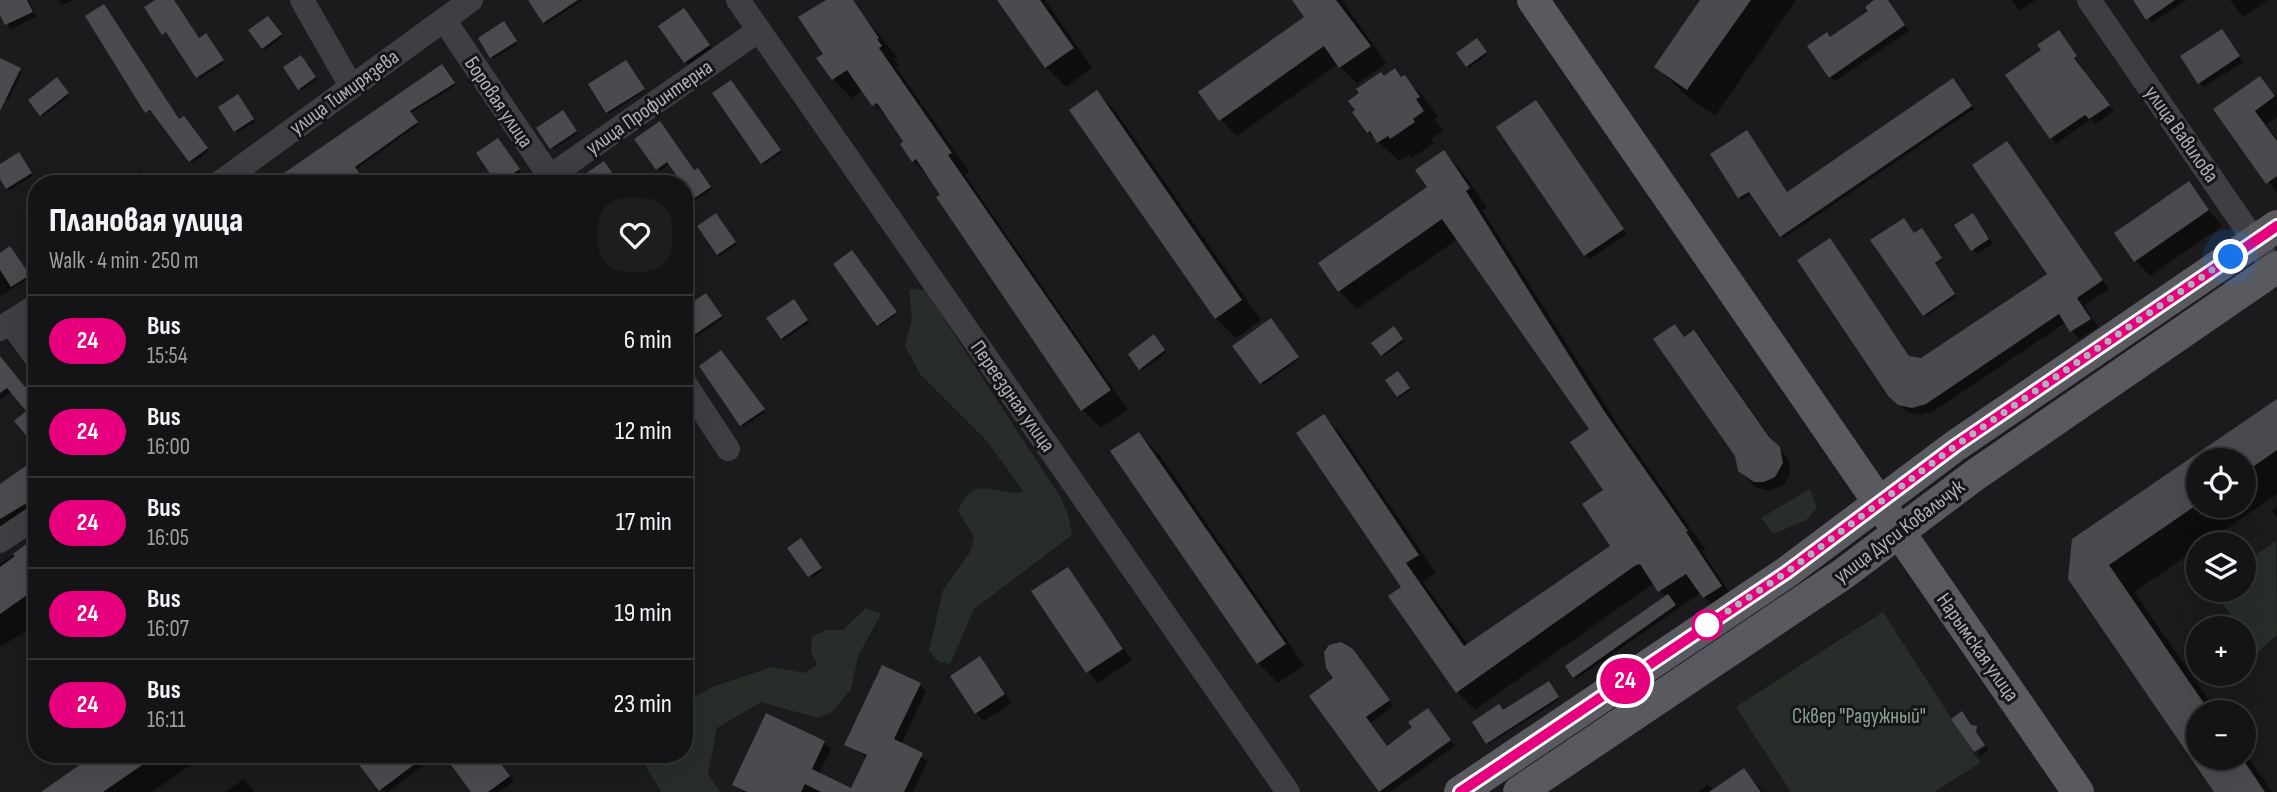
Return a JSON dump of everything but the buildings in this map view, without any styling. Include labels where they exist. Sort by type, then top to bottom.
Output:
[{"type":"main road","name":"Нарымская улица","points":[[1533,0],[1876,503],[2078,792]]},
{"type":"main road","name":"улица Дуси Ковальчук","points":[[1460,792],[1787,572],[1876,503],[2266,234]]},
{"type":"main road","name":"улица Дуси Ковальчук","points":[[1519,792],[1843,574],[1897,532],[2276,267]]},
{"type":"street","points":[[302,0],[351,86]]},
{"type":"street","name":"улица Тимирязева","points":[[230,175],[471,0]]},
{"type":"street","name":"Переездная улица","points":[[738,0],[1288,792]]},
{"type":"street","name":"улица Вавилова","points":[[2089,0],[2266,234],[2276,267]]},
{"type":"street","name":"Боровая улица","points":[[444,20],[544,175]]},
{"type":"street","name":"улица Профинтерна","points":[[556,175],[759,30]]},
{"type":"street","points":[[28,311],[5,326],[28,350]]},
{"type":"street","points":[[693,396],[728,449]]},
{"type":"street","points":[[0,541],[28,522]]},
{"type":"green space","points":[[909,289],[925,290],[1061,498],[1068,514],[1072,535],[974,609],[950,664],[939,662],[929,651],[943,590],[970,552],[974,537],[958,511],[964,499],[979,489],[1024,492],[986,440],[920,374],[905,346],[912,320]]},
{"type":"green space","points":[[1810,489],[1817,508],[1806,520],[1773,534],[1761,518]]},
{"type":"green space","points":[[2276,541],[2277,635],[2257,653],[2256,616],[2231,616],[2222,602],[2256,602],[2256,555]]},
{"type":"green space","points":[[866,608],[881,614],[858,656],[851,689],[832,712],[818,718],[761,702],[717,728],[708,774],[720,792],[661,792],[644,763],[693,763],[693,698],[712,687],[772,667],[804,673],[817,665],[811,652],[812,636],[827,630],[843,630]]},
{"type":"green space","name":"Сквер \"Радужный\"","points":[[1883,612],[1980,763],[1934,792],[1791,792],[1736,707]]},
{"type":"bus line","name":"24","points":[[1460,792],[1787,572],[1955,446],[2277,226]]},
{"type":"route","points":[[1707,625],[1787,572],[1955,446],[2231,257]]}]
